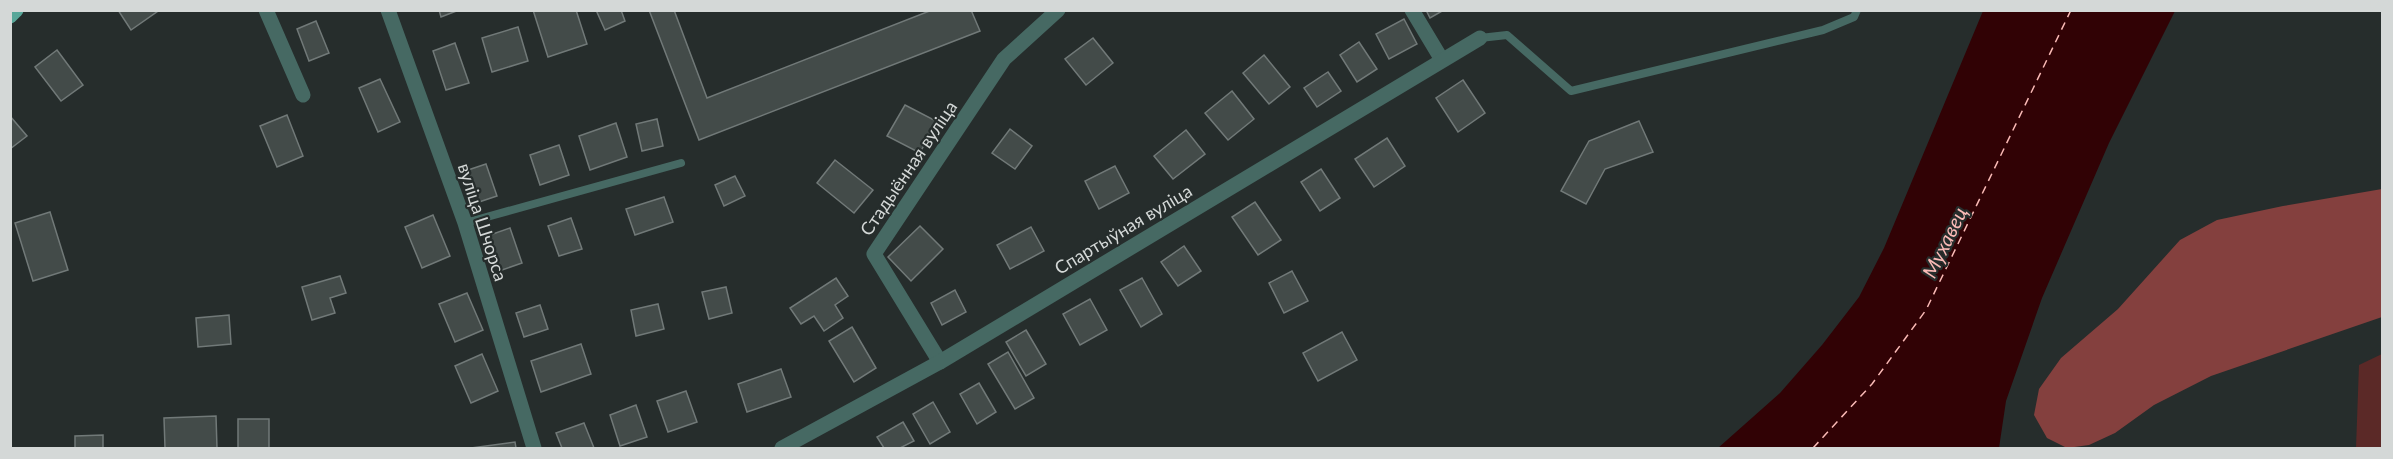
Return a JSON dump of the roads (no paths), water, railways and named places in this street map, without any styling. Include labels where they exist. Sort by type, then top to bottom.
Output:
[{"type":"main road","points":[[10,16],[16,10]]},
{"type":"street","points":[[266,10],[303,95]]},
{"type":"street","name":"вуліца Шчорса","points":[[388,10],[465,223],[534,448]]},
{"type":"street","name":"Стадыённая вуліца","points":[[940,362],[874,254],[1004,59],[1058,10]]},
{"type":"street","points":[[1412,10],[1442,60]]},
{"type":"street","name":"Спартыўная вуліца","points":[[782,448],[940,362],[1480,38]]},
{"type":"lane","points":[[1480,38],[1507,35],[1571,91],[1822,30],[1854,17],[1857,10]]},
{"type":"lane","points":[[465,223],[681,163]]},
{"type":"water","name":"Мухавец","points":[[1983,11],[2175,11],[2109,143],[2042,298],[2006,401],[1999,448],[1718,448],[1780,393],[1822,345],[1859,297],[1884,248]]}]
